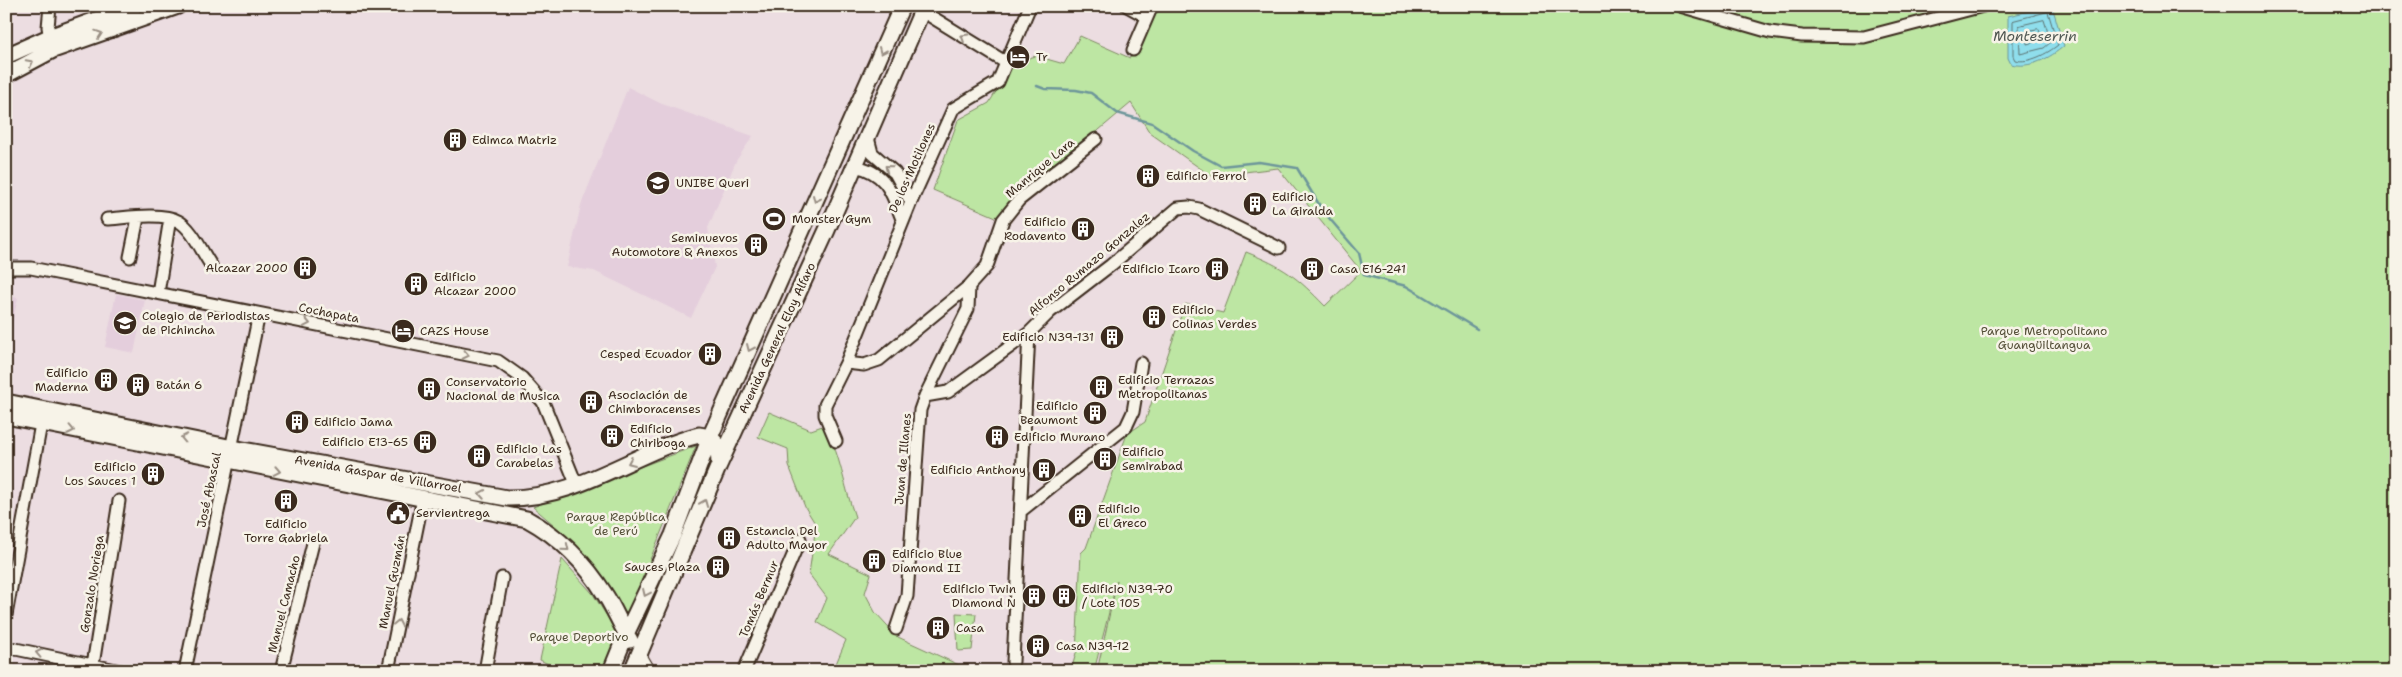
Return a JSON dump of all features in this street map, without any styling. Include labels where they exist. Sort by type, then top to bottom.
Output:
[{"type":"main road","points":[[6,75],[51,44],[134,6]]},
{"type":"main road","points":[[6,56],[178,6]]},
{"type":"main road","name":"Avenida General Eloy Alfaro","points":[[611,671],[626,634],[674,535],[710,437],[902,6]]},
{"type":"main road","name":"Avenida General Eloy Alfaro","points":[[632,671],[689,540],[719,465],[827,230],[920,8]]},
{"type":"main road","name":"Avenida Gaspar de Villarroel","points":[[6,402],[423,498],[505,506],[577,486],[689,438],[699,435],[710,437]]},
{"type":"main road","name":"Avenida Gaspar de Villarroel","points":[[6,416],[41,424],[231,454],[505,506],[527,519],[574,554],[589,571],[607,597],[638,654]]},
{"type":"main road","points":[[710,437],[718,445],[719,465]]},
{"type":"main road","points":[[527,519],[526,512],[530,498]]},
{"type":"street","points":[[50,6],[48,27],[51,44]]},
{"type":"street","name":"De los Motilones","points":[[836,441],[825,414],[825,405],[846,363],[910,202],[952,109],[998,82],[1030,6]]},
{"type":"street","points":[[1127,6],[1147,17]]},
{"type":"street","points":[[1133,50],[1152,6]]},
{"type":"street","points":[[1680,6],[1770,32],[1802,36],[1864,37],[1983,6]]},
{"type":"street","points":[[920,8],[1005,62]]},
{"type":"street","points":[[867,134],[872,154],[895,173],[910,202]]},
{"type":"street","name":"Manrique Lara","points":[[969,286],[987,266],[1003,220],[1019,200],[1096,139]]},
{"type":"street","points":[[854,166],[866,168],[884,180],[889,187],[903,222]]},
{"type":"street","name":"Alfonso Rumazo Gonzalez","points":[[925,396],[948,392],[1030,333],[1050,312],[1111,265],[1178,208],[1199,209],[1279,248]]},
{"type":"street","points":[[130,257],[138,218]]},
{"type":"street","points":[[158,293],[170,218]]},
{"type":"street","points":[[107,219],[170,218],[178,221],[188,231],[211,265]]},
{"type":"street","name":"Cochapata","points":[[6,268],[30,268],[498,361],[522,378],[544,402],[577,486]]},
{"type":"street","points":[[846,363],[864,365],[879,360],[969,286]]},
{"type":"street","name":"Juan de Illanes","points":[[896,629],[907,596],[920,410],[968,309],[969,286]]},
{"type":"street","name":"José Abascal","points":[[185,671],[259,314]]},
{"type":"street","points":[[1013,662],[1030,333]]},
{"type":"street","points":[[1021,511],[1126,427],[1133,412],[1141,363]]},
{"type":"street","points":[[6,615],[41,424]]},
{"type":"street","name":"Manuel Guzmán","points":[[388,671],[423,498]]},
{"type":"street","name":"Gonzalo Noriega","points":[[92,668],[119,501]]},
{"type":"street","name":"Tomás Bermur","points":[[744,671],[800,539]]},
{"type":"street","name":"Manuel Camacho","points":[[282,671],[313,543]]},
{"type":"street","points":[[485,671],[502,578]]},
{"type":"street","points":[[6,646],[92,668],[121,671]]},
{"type":"street","points":[[638,654],[649,671]]},
{"type":"shaded area","name":"UNIBE Queri","points":[[628,87],[662,104],[753,136],[736,161],[708,228],[715,267],[691,318],[594,271],[567,267],[581,205]]},
{"type":"shaded area","name":"Colegio de Periodistas de Pichincha","points":[[116,294],[145,300],[134,353],[105,347]]},
{"type":"shaded area","points":[[6,295],[18,298],[11,328],[6,327]]},
{"type":"green space","name":"Parque Metropolitano Guangüiltangua","points":[[1158,6],[1205,6],[1220,10],[1222,6],[2396,6],[2396,671],[1097,671],[1117,581],[1094,671],[1071,671],[1076,653],[1081,553],[1086,548],[1127,434],[1145,422],[1185,304],[1223,313],[1246,252],[1289,274],[1306,287],[1325,306],[1361,271],[1278,168],[1211,176],[1150,133],[1131,103],[996,217],[933,190],[958,120],[989,103],[1014,62],[1036,56],[1064,64],[1080,36],[1130,58]]},
{"type":"green space","points":[[769,412],[811,430],[825,425],[830,436],[855,517],[829,554],[871,574],[865,593],[875,612],[898,637],[972,671],[833,671],[846,640],[817,622],[827,598],[809,574],[816,525],[805,507],[789,466],[788,449],[758,437]]},
{"type":"green space","name":"Parque República de Perú","points":[[696,446],[626,619],[592,563],[568,537],[533,507]]},
{"type":"green space","name":"Parque Deportivo","points":[[562,559],[593,594],[620,637],[602,671],[562,671],[540,660]]},
{"type":"green space","points":[[956,613],[976,614],[972,650],[958,651]]},
{"type":"water","name":"Monteserrin","points":[[2052,6],[2064,46],[2052,55],[2032,64],[2011,64],[2008,58],[2008,16]]},
{"type":"waterway","points":[[1037,86],[1045,89],[1076,90],[1091,93],[1117,113],[1152,123],[1193,151],[1221,166],[1259,162],[1297,168],[1323,211],[1359,253],[1364,275],[1406,286],[1477,329]]},
{"type":"place","name":"Tr","points":[[1018,57]]},
{"type":"place","name":"Edimca Matriz","points":[[455,140]]},
{"type":"place","name":"Edificio Ferrol","points":[[1148,176]]},
{"type":"place","name":"UNIBE Queri","points":[[658,183]]},
{"type":"place","name":"Edificio La Giralda","points":[[1255,204]]},
{"type":"place","name":"Monster Gym","points":[[774,219]]},
{"type":"place","name":"Edificio Rodavento","points":[[1083,229]]},
{"type":"place","name":"Seminuevos Automotore & Anexos","points":[[756,245]]},
{"type":"place","name":"Alcazar 2000","points":[[305,268]]},
{"type":"place","name":"Edificio Icaro","points":[[1217,269]]},
{"type":"place","name":"Casa E16-241","points":[[1312,269]]},
{"type":"place","name":"Edificio Alcazar 2000","points":[[416,284]]},
{"type":"place","name":"Edificio Colinas Verdes","points":[[1154,317]]},
{"type":"place","name":"Colegio de Periodistas de Pichincha","points":[[125,323]]},
{"type":"place","name":"CAZS House","points":[[403,331]]},
{"type":"place","name":"Edificio N39-131","points":[[1112,337]]},
{"type":"place","name":"Cesped Ecuador","points":[[710,354]]},
{"type":"place","name":"Edificio Maderna","points":[[106,380]]},
{"type":"place","name":"Batán 6","points":[[138,385]]},
{"type":"place","name":"Edificio Terrazas Metropolitanas","points":[[1101,387]]},
{"type":"place","name":"Conservatorio Nacional de Musica","points":[[429,389]]},
{"type":"place","name":"Asociación de Chimboracenses","points":[[591,402]]},
{"type":"place","name":"Edificio Beaumont","points":[[1095,413]]},
{"type":"place","name":"Edificio Jama","points":[[297,422]]},
{"type":"place","name":"Edificio Chiriboga","points":[[612,436]]},
{"type":"place","name":"Edificio Murano","points":[[997,437]]},
{"type":"place","name":"Edificio E13-65","points":[[425,442]]},
{"type":"place","name":"Edificio Las Carabelas","points":[[479,456]]},
{"type":"place","name":"Edificio Semirabad","points":[[1105,459]]},
{"type":"place","name":"Edificio Anthony","points":[[1044,470]]},
{"type":"place","name":"Edificio Los Sauces 1","points":[[153,474]]},
{"type":"place","name":"Edificio Torre Gabriela","points":[[286,501]]},
{"type":"place","name":"Servientrega","points":[[398,513]]},
{"type":"place","name":"Edificio El Greco","points":[[1080,516]]},
{"type":"place","name":"Estancia Del Adulto Mayor","points":[[729,538]]},
{"type":"place","name":"Edificio Blue Diamond II","points":[[874,561]]},
{"type":"place","name":"Sauces Plaza","points":[[718,567]]},
{"type":"place","name":"Edificio Twin Diamond N","points":[[1034,596]]},
{"type":"place","name":"Edificio N39-70 / Lote 105","points":[[1064,596]]},
{"type":"place","name":"Casa","points":[[938,628]]},
{"type":"place","name":"Casa N39-12","points":[[1038,646]]}]
